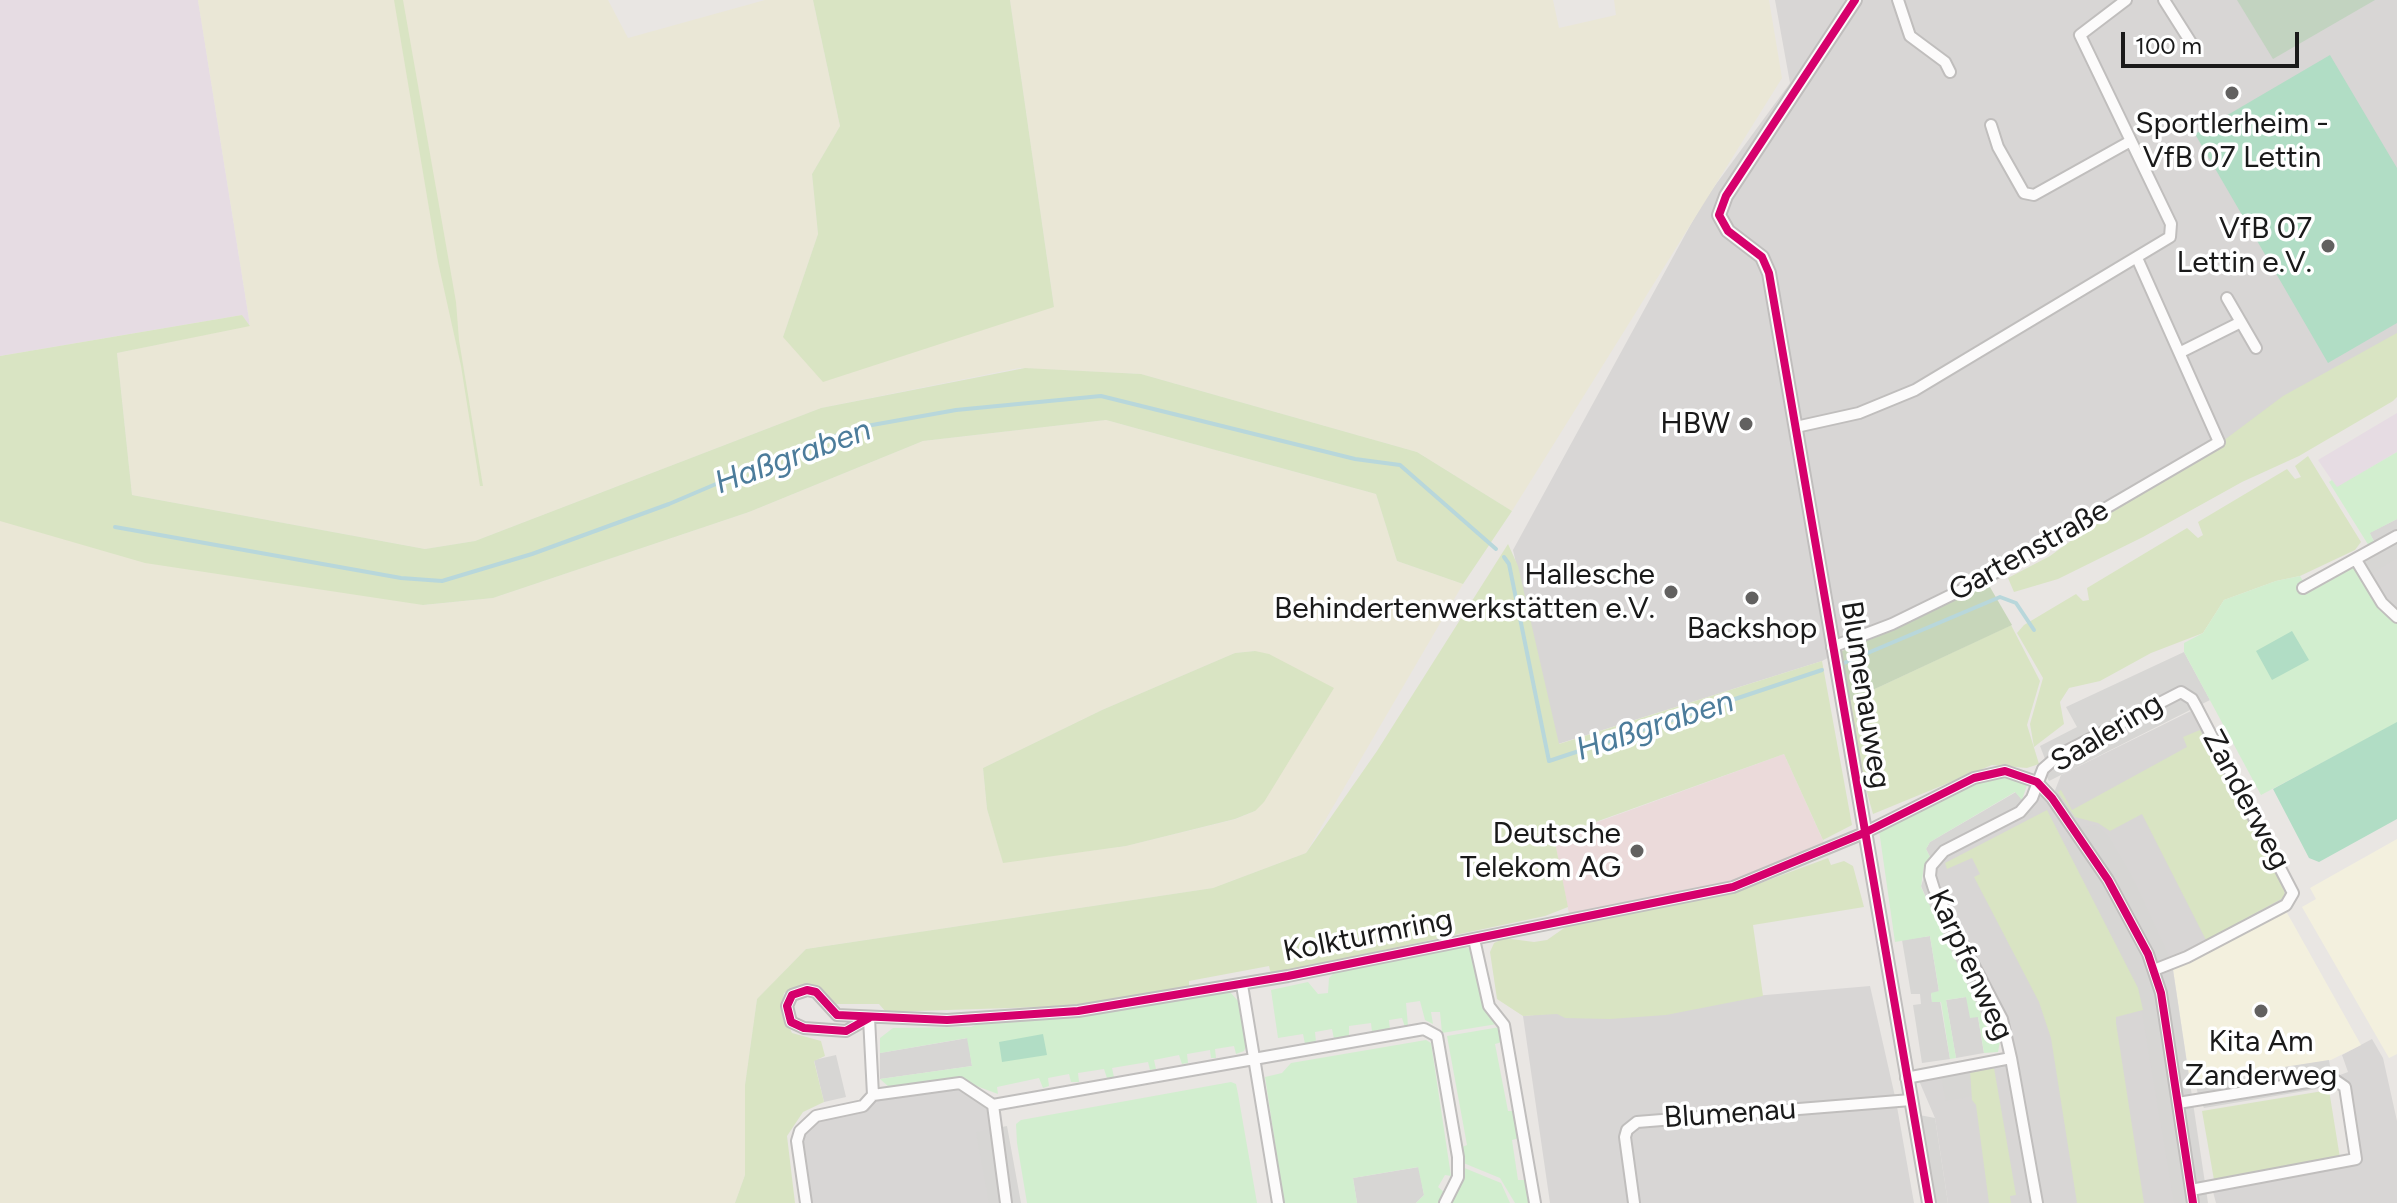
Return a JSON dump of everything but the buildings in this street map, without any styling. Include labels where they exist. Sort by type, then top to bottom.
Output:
[{"type":"street","name":"Blumenauweg","points":[[1855,0],[1726,196],[1719,215],[1728,231],[1752,248],[1766,264],[1929,1203]]},
{"type":"street","points":[[1898,0],[1910,36],[1945,62],[1950,72]]},
{"type":"street","points":[[1796,427],[1859,413],[1915,390],[2170,237],[2171,224],[2080,35],[2126,0]]},
{"type":"street","points":[[2164,0],[2195,49]]},
{"type":"street","points":[[1991,125],[1998,147],[2024,193],[2034,195],[2129,142]]},
{"type":"street","points":[[2137,258],[2181,352],[2241,322]]},
{"type":"street","points":[[2227,298],[2256,348]]},
{"type":"street","name":"Gartenstraße","points":[[1832,647],[1892,624],[1986,578],[2219,442],[2181,352]]},
{"type":"street","points":[[2303,588],[2397,536]]},
{"type":"street","points":[[2356,560],[2382,603],[2395,611]]},
{"type":"street","name":"Saalering","points":[[1930,871],[1944,851],[2020,812],[2032,798],[2043,769],[2059,755],[2174,693],[2186,694]]},
{"type":"street","name":"Zanderweg","points":[[2154,970],[2187,957],[2286,905],[2293,893],[2197,708],[2186,694]]},
{"type":"street","name":"Kolkturmring","points":[[869,1018],[846,1031],[804,1028],[791,1022],[787,1006],[792,995],[807,990],[816,992],[837,1015],[947,1020],[1078,1011],[1242,985],[1733,887],[1864,833],[1982,775],[2005,771],[2037,782]]},
{"type":"street","points":[[2037,782],[2108,880],[2154,970],[2161,993],[2193,1203]]},
{"type":"street","name":"Karpfenweg","points":[[1930,871],[1934,889],[2002,1019],[2037,1203]]},
{"type":"street","points":[[1474,939],[1489,1006],[1504,1025],[1535,1203]]},
{"type":"street","points":[[1242,985],[1278,1203]]},
{"type":"street","points":[[869,1018],[873,1095]]},
{"type":"street","points":[[806,1203],[797,1141],[800,1131],[816,1116],[863,1106],[873,1095],[960,1083],[993,1105],[1424,1029],[1437,1036],[1458,1157],[1458,1177],[1445,1203]]},
{"type":"street","name":"Karpfenweg","points":[[1906,1078],[2011,1058]]},
{"type":"street","points":[[2178,1103],[2332,1078],[2345,1087],[2356,1159],[2191,1190]]},
{"type":"street","name":"Blumenau","points":[[1634,1203],[1625,1137],[1627,1130],[1637,1122],[1911,1100]]},
{"type":"street","points":[[993,1105],[1006,1203]]},
{"type":"shaded area","points":[[0,0],[198,0],[250,326],[242,315],[0,356]]},
{"type":"shaded area","points":[[198,0],[608,0],[628,38],[765,0],[813,0],[840,126],[812,174],[818,234],[783,337],[1054,307],[1010,0],[1553,0],[1559,28],[1616,15],[1614,0],[1769,0],[1782,78],[1512,511],[1417,452],[1141,374],[1019,368],[821,408],[475,541],[425,549],[132,495],[117,353],[250,325]]},
{"type":"shaded area","points":[[1775,0],[2397,0],[2397,349],[1822,661],[1558,744],[1513,550],[1703,202],[1790,83]]},
{"type":"shaded area","points":[[2397,413],[2397,452],[2337,488],[2318,460]]},
{"type":"shaded area","points":[[1106,420],[1376,494],[1397,561],[1463,584],[1306,853],[1213,888],[806,949],[757,999],[745,1085],[745,1175],[735,1203],[0,1203],[0,518],[424,605],[493,598],[749,512],[923,441]],"holes":[[[1255,651],[1255,811],[1236,819],[1126,846],[1003,862],[987,809],[983,768],[1102,710],[1235,653]]]},
{"type":"shaded area","points":[[2397,519],[2397,558],[2366,577],[2356,560],[2378,547],[2369,533]]},
{"type":"shaded area","points":[[2397,536],[2397,617],[2366,577]]},
{"type":"shaded area","points":[[2184,652],[2210,700],[2049,781],[2043,769],[2047,764],[2040,746],[2077,727],[2066,707]]},
{"type":"shaded area","points":[[2197,708],[2292,900],[2154,970],[2193,1203],[1948,1203],[1935,1118],[1917,1076],[2011,1058],[2009,1041],[1934,889],[1934,861],[2020,812],[2035,789],[2052,798],[2061,775]]},
{"type":"shaded area","points":[[1784,754],[1826,847],[1733,887],[1570,919],[1554,838]]},
{"type":"shaded area","points":[[2016,792],[2033,813],[1938,864],[1930,857],[1926,849],[1930,842]]},
{"type":"shaded area","points":[[2096,825],[2108,836],[2132,877],[2172,963],[2208,1203],[2174,1203],[2138,988],[2064,842],[2082,827]]},
{"type":"shaded area","points":[[2397,839],[2397,1054],[2389,1058],[2302,907],[2316,899],[2310,888]]},
{"type":"shaded area","points":[[1924,877],[1977,980],[2001,1036],[1994,1039],[1940,931],[1921,886]]},
{"type":"shaded area","name":"Kita Am Zanderweg","points":[[2286,911],[2361,1045],[2331,1060],[2190,1082],[2173,969]]},
{"type":"shaded area","points":[[1930,936],[1939,992],[1931,994],[1932,1002],[1940,1001],[1950,1059],[1922,1063],[1913,1005],[1921,1004],[1920,994],[1911,994],[1902,940]]},
{"type":"shaded area","points":[[1870,986],[1896,1101],[1914,1203],[1550,1203],[1523,1016]]},
{"type":"shaded area","points":[[1966,997],[1978,1017],[1984,1053],[1956,1058],[1946,1000]]},
{"type":"shaded area","points":[[968,1038],[972,1066],[880,1079],[880,1053]]},
{"type":"shaded area","points":[[2372,1039],[2383,1058],[2397,1121],[2397,1203],[2216,1203],[2212,1188],[2356,1159],[2345,1087],[2332,1078],[2348,1072],[2342,1055]]},
{"type":"shaded area","points":[[836,1055],[846,1097],[824,1102],[814,1060]]},
{"type":"shaded area","points":[[2329,1060],[2332,1078],[2317,1089],[2204,1108],[2199,1099],[2195,1081]]},
{"type":"shaded area","points":[[1970,1070],[1974,1096],[1946,1101],[1941,1075]]},
{"type":"shaded area","points":[[960,1083],[993,1105],[1007,1203],[806,1203],[800,1131],[806,1122],[855,1107],[873,1095]]},
{"type":"shaded area","points":[[1914,1114],[1935,1118],[1948,1203],[1929,1203]]},
{"type":"shaded area","points":[[1007,1126],[1021,1203],[989,1203],[976,1132]]},
{"type":"shaded area","points":[[1419,1167],[1424,1195],[1416,1203],[1357,1203],[1353,1178]]},
{"type":"green space","points":[[394,0],[403,0],[456,302],[459,340],[483,486],[480,486],[461,366],[438,262]]},
{"type":"green space","points":[[813,0],[1010,0],[1054,307],[823,382],[783,337],[818,234],[812,174],[840,126]]},
{"type":"green space","points":[[2237,0],[2375,0],[2273,59]]},
{"type":"green space","name":"VfB 07 Lettin e.V.","points":[[2330,55],[2397,168],[2397,323],[2328,363],[2195,134]]},
{"type":"green space","points":[[242,315],[250,326],[117,353],[132,495],[425,549],[475,541],[821,408],[1025,368],[1141,374],[1417,452],[1512,511],[1463,584],[1397,561],[1376,494],[1106,420],[923,441],[749,512],[493,598],[423,605],[145,563],[0,521],[0,356]]},
{"type":"green space","points":[[2397,333],[2397,397],[2393,401],[2299,456],[2242,482],[2143,537],[2058,579],[2014,592],[2008,578],[2050,556],[2119,506],[2215,447],[2283,396]]},
{"type":"green space","points":[[2397,452],[2397,519],[2370,533],[2375,544],[2369,546],[2329,482],[2332,480],[2337,487]]},
{"type":"green space","points":[[2308,456],[2361,542],[2355,550],[2300,576],[2276,581],[2224,600],[2203,633],[2151,653],[2100,681],[2069,688],[2060,702],[2064,724],[2034,747],[2030,724],[2043,678],[2017,633],[2024,625],[2076,594],[2083,601],[2089,600],[2087,588],[2187,528],[2198,538],[2203,535],[2198,522],[2287,469],[2295,479],[2301,477],[2295,466]]},
{"type":"green space","points":[[1508,544],[1518,566],[1559,744],[1822,661],[1852,825],[1823,840],[1784,754],[1554,837],[1568,907],[1545,916],[1271,974],[1269,966],[1189,981],[1189,989],[1071,1006],[886,1012],[879,1004],[836,1004],[816,985],[799,986],[784,993],[781,1010],[792,1033],[821,1041],[825,1056],[814,1061],[824,1102],[803,1112],[787,1136],[795,1203],[735,1203],[745,1175],[745,1085],[757,999],[806,949],[1213,888],[1306,853],[1377,751]]},
{"type":"green space","points":[[2356,560],[2397,617],[2397,723],[2261,795],[2184,652],[2184,643],[2203,633],[2224,600],[2276,581],[2300,576],[2306,586]]},
{"type":"green space","points":[[1987,582],[2012,625],[1847,702],[1840,652]]},
{"type":"green space","points":[[2011,625],[2040,681],[2027,725],[2039,764],[2027,768],[1992,765],[1873,814],[1851,735],[1847,702]]},
{"type":"green space","points":[[2292,631],[2309,660],[2272,680],[2256,651]]},
{"type":"green space","points":[[1255,651],[1269,654],[1334,688],[1264,802],[1255,811],[1235,819],[1126,846],[1003,863],[987,809],[983,768],[1102,710],[1235,653]]},
{"type":"green space","points":[[2397,722],[2397,819],[2319,862],[2309,858],[2273,789]]},
{"type":"green space","points":[[2200,730],[2284,889],[2285,897],[2206,940],[2142,814],[2110,831],[2098,823],[2075,817],[2058,792],[2061,790],[2072,810],[2187,747],[2183,737]]},
{"type":"green space","points":[[2011,775],[2027,785],[2022,800],[2015,792],[1930,842],[1926,849],[1930,857],[1924,866],[1921,887],[1993,1039],[2001,1036],[1998,1052],[1984,1053],[1978,1017],[1970,1018],[1966,997],[1946,1000],[1956,1058],[1950,1059],[1941,1002],[1932,1002],[1931,993],[1939,991],[1930,936],[1895,942],[1879,830],[1979,780]]},
{"type":"green space","points":[[2047,810],[2138,988],[2143,1010],[2116,1017],[2116,1023],[2144,1203],[2077,1203],[2051,1038],[2039,1002],[1974,877],[1980,874],[1972,858],[1947,869],[1945,863]]},
{"type":"green space","points":[[1828,858],[1831,865],[1844,861],[1853,866],[1864,907],[1753,925],[1763,996],[1666,1015],[1610,1019],[1565,1018],[1557,1014],[1523,1016],[1497,999],[1490,952],[1494,943],[1504,938],[1534,942],[1547,940],[1567,926],[1747,888]]},
{"type":"green space","points":[[1460,946],[1471,949],[1497,1024],[1442,1033],[1440,1012],[1431,1012],[1433,1024],[1425,1020],[1420,1001],[1406,1003],[1408,1026],[1405,1027],[1402,1018],[1389,1020],[1390,1030],[1372,1032],[1371,1023],[1349,1026],[1349,1036],[1334,1039],[1332,1029],[1315,1032],[1316,1042],[1305,1044],[1303,1034],[1278,1038],[1271,990],[1308,982],[1318,994],[1328,993],[1329,978],[1337,970]]},
{"type":"green space","points":[[1230,992],[1239,1002],[1247,1044],[1244,1051],[1236,1054],[1234,1046],[1215,1049],[1216,1058],[1211,1058],[1210,1050],[1187,1054],[1188,1063],[1182,1064],[1179,1055],[1154,1060],[1156,1069],[1150,1070],[1148,1062],[1112,1068],[1114,1077],[1107,1078],[1104,1069],[1078,1073],[1079,1082],[1071,1082],[1069,1074],[1048,1078],[1049,1086],[1043,1088],[1039,1078],[997,1087],[998,1094],[955,1078],[889,1087],[880,1079],[972,1066],[967,1038],[880,1053],[880,1038],[893,1028],[971,1027],[982,1022],[1060,1017]]},
{"type":"green space","points":[[1500,1027],[1502,1042],[1495,1044],[1508,1111],[1514,1111],[1519,1138],[1512,1140],[1518,1180],[1526,1180],[1531,1203],[1515,1203],[1500,1178],[1461,1162],[1460,1148],[1467,1145],[1447,1036]]},
{"type":"green space","points":[[1043,1034],[1047,1055],[1002,1062],[999,1042]]},
{"type":"green space","points":[[1426,1040],[1431,1043],[1451,1176],[1445,1175],[1438,1187],[1445,1193],[1438,1203],[1416,1203],[1424,1195],[1418,1167],[1353,1178],[1357,1203],[1284,1203],[1265,1077],[1282,1073],[1291,1063]]},
{"type":"green space","points":[[1994,1068],[2016,1195],[2010,1196],[2011,1203],[1989,1203],[1976,1105],[1972,1100],[1970,1070]]},
{"type":"green space","points":[[1231,1082],[1236,1084],[1257,1203],[1027,1203],[1017,1143],[1016,1124],[1021,1120]]},
{"type":"green space","points":[[2329,1090],[2340,1158],[2214,1180],[2202,1111]]},
{"type":"green space","points":[[1462,1167],[1501,1183],[1510,1203],[1449,1203]]},
{"type":"waterway","name":"Haßgraben","points":[[115,527],[401,578],[442,581],[532,554],[669,504],[791,452],[861,427],[956,410],[1101,396],[1355,459],[1400,465],[1496,549]]},
{"type":"waterway","name":"Haßgraben","points":[[1504,557],[1509,564],[1549,761],[1822,670]]},
{"type":"waterway","name":"Haßgraben","points":[[1844,663],[2000,597],[2016,603],[2034,630]]},
{"type":"cycle path","points":[[1855,0],[1726,196],[1719,215],[1728,231],[1762,257],[1769,273],[1929,1203]]},
{"type":"cycle path","points":[[869,1018],[846,1031],[804,1028],[791,1022],[787,1006],[792,995],[807,990],[816,992],[837,1015],[947,1020],[1078,1011],[1288,976],[1733,887],[1864,833],[1974,778],[2005,771],[2037,782],[2052,798],[2108,880],[2148,954],[2161,993],[2193,1203]]},
{"type":"place","name":"Sportlerheim - VfB 07 Lettin","points":[[2232,93]]},
{"type":"place","name":"VfB 07 Lettin e.V.","points":[[2328,246]]},
{"type":"place","name":"HBW","points":[[1746,424]]},
{"type":"place","name":"Hallesche Behindertenwerkstätten e.V.","points":[[1671,592]]},
{"type":"place","name":"Backshop","points":[[1752,598]]},
{"type":"place","name":"Deutsche Telekom AG","points":[[1637,851]]},
{"type":"place","name":"Kita Am Zanderweg","points":[[2261,1011]]}]
